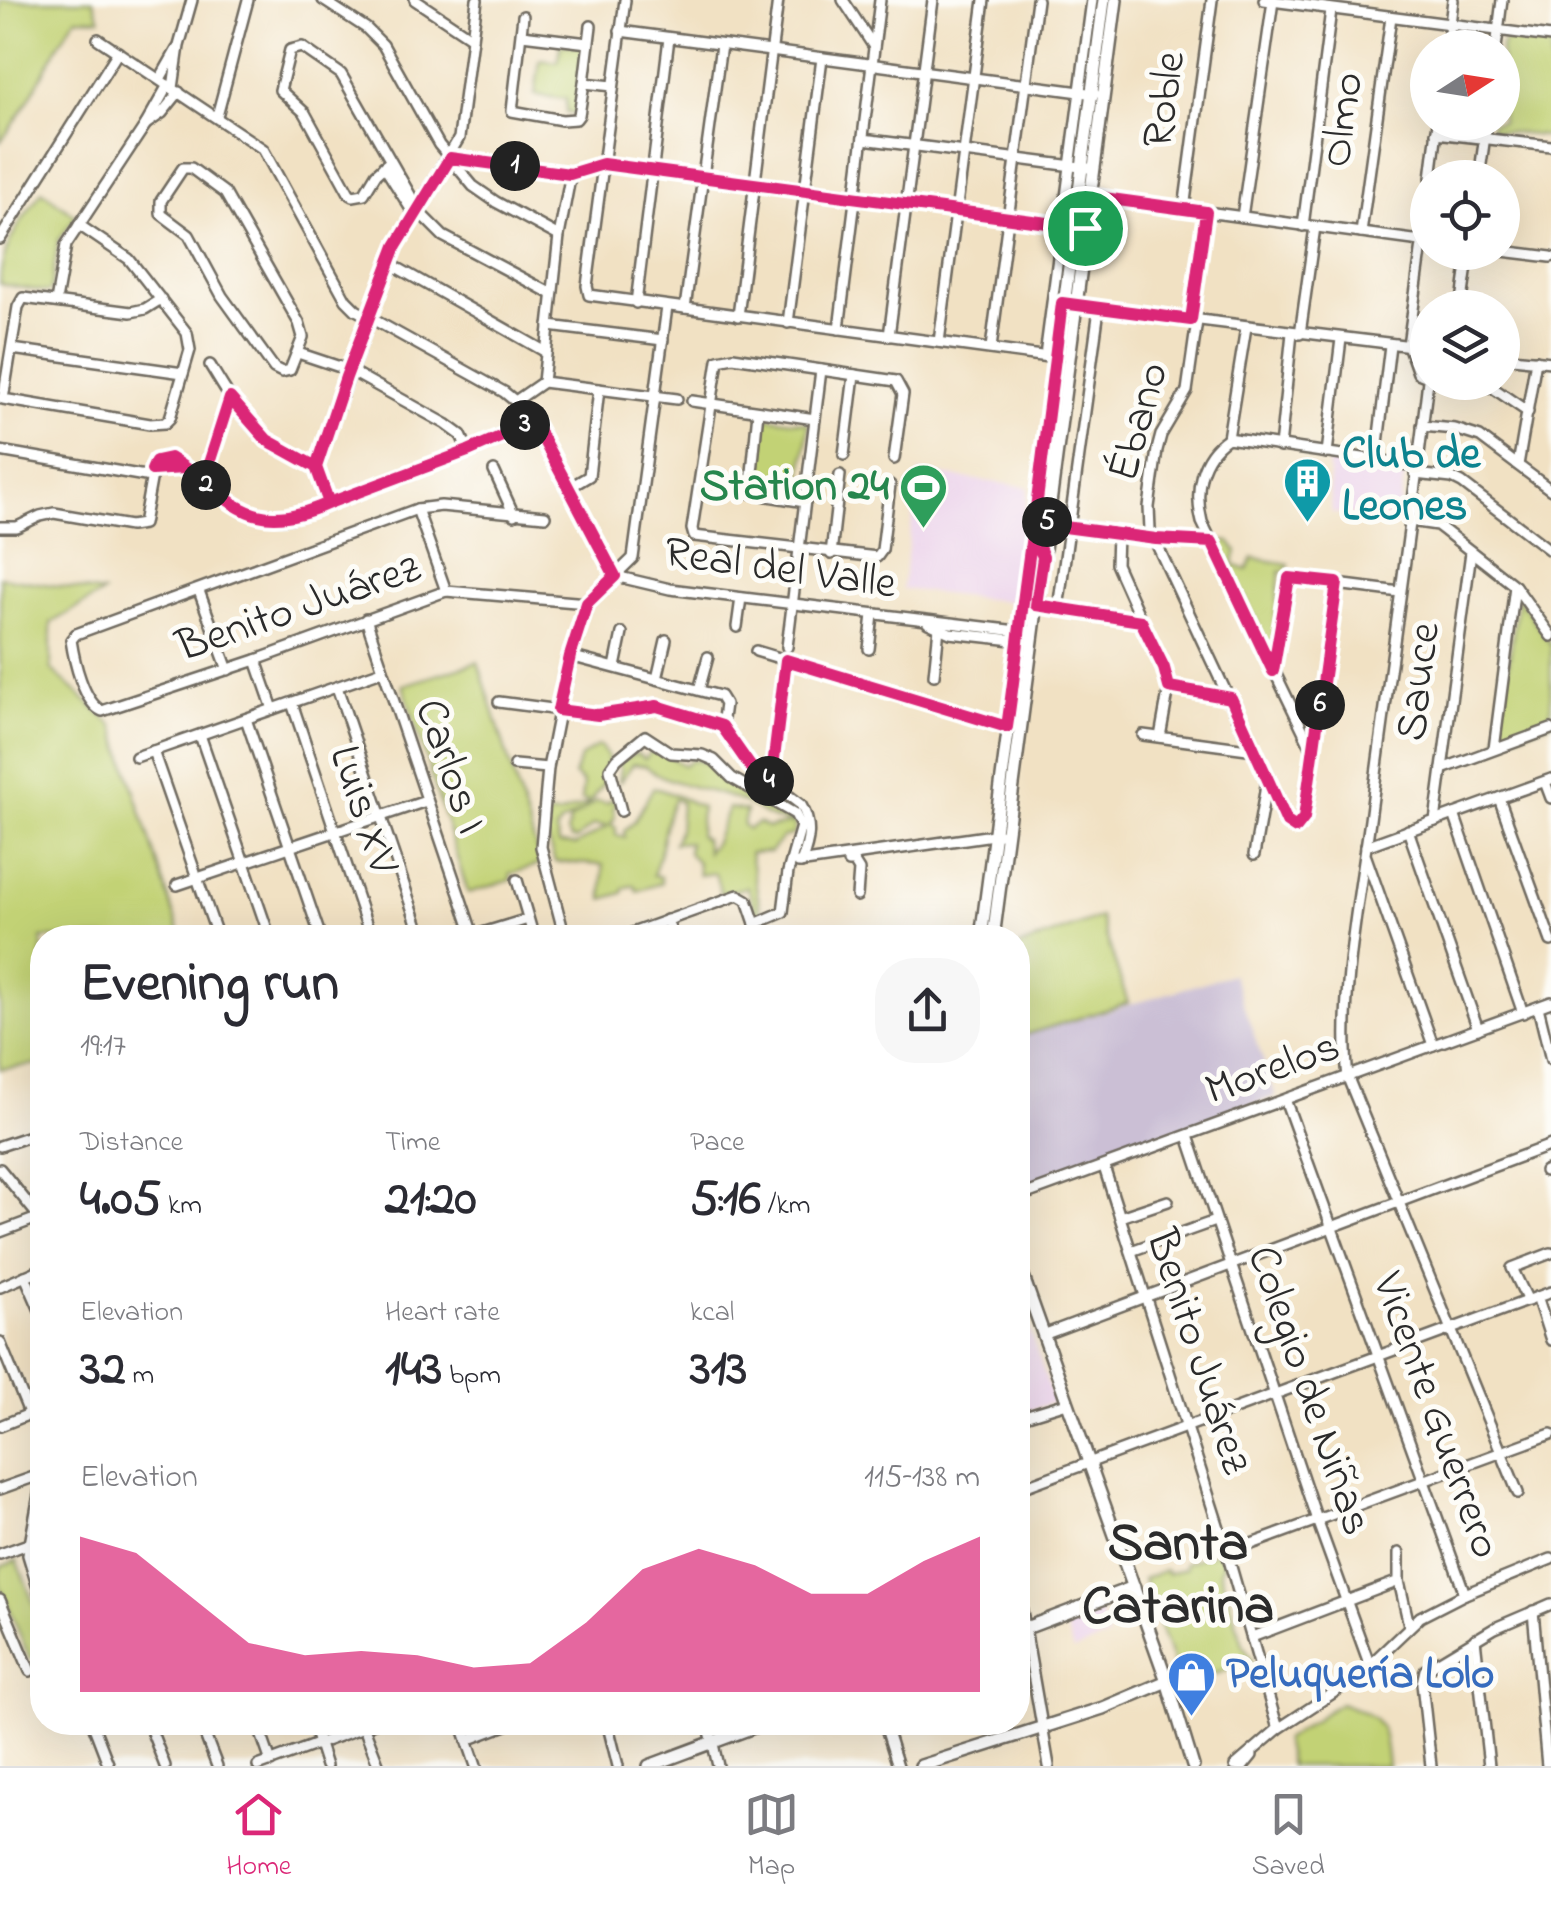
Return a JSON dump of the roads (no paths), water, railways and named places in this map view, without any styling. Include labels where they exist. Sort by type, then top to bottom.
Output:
[{"type":"main road","points":[[999,835],[1026,637],[1025,593],[1060,424],[1073,226],[1083,196],[1081,168],[1104,0]]},
{"type":"main road","points":[[1091,93],[1116,0]]},
{"type":"main road","points":[[990,925],[1007,727],[1036,605],[1043,557],[1038,526],[1039,484],[1051,357],[1069,304]]},
{"type":"main road","points":[[1030,1298],[1167,1681],[1193,1766]]},
{"type":"main road","points":[[1030,1627],[1134,1587]]},
{"type":"main road","points":[[1030,1732],[1167,1681]]},
{"type":"main road","points":[[649,1766],[734,1735]]},
{"type":"main road","points":[[921,1766],[1021,1735]]},
{"type":"street","points":[[56,301],[66,245],[170,86],[192,0]]},
{"type":"street","points":[[217,116],[248,0]]},
{"type":"street","points":[[323,0],[366,28],[383,45],[439,146],[482,194],[559,236]]},
{"type":"street","points":[[414,0],[472,38]]},
{"type":"street","points":[[329,503],[316,467],[389,263],[459,138],[476,0]]},
{"type":"street","points":[[624,0],[589,295],[1051,357],[1081,168],[863,139]]},
{"type":"street","points":[[738,316],[778,0]]},
{"type":"street","points":[[843,0],[874,47]]},
{"type":"street","points":[[839,330],[880,0]]},
{"type":"street","points":[[889,336],[932,0]]},
{"type":"street","points":[[939,342],[984,0]]},
{"type":"street","points":[[991,348],[1037,0]]},
{"type":"street","points":[[620,31],[1091,93],[1092,0]]},
{"type":"street","name":"Roble","points":[[1184,209],[1212,0]]},
{"type":"street","points":[[1264,0],[1490,30]]},
{"type":"street","points":[[1450,30],[1453,0]]},
{"type":"street","points":[[1498,30],[1502,0]]},
{"type":"street","points":[[1242,217],[1272,1]]},
{"type":"street","points":[[1303,226],[1336,7]]},
{"type":"street","points":[[523,16],[512,111],[562,120],[579,115],[591,26]]},
{"type":"street","name":"Olmo","points":[[1362,233],[1391,17]]},
{"type":"street","points":[[1520,33],[1551,37]]},
{"type":"street","points":[[522,36],[588,43]]},
{"type":"street","points":[[636,303],[669,38]]},
{"type":"street","name":"Real del Valle","points":[[98,39],[264,149],[346,300],[368,318],[517,400],[534,422],[615,576],[670,589],[1026,637]]},
{"type":"street","points":[[685,308],[721,44]]},
{"type":"street","points":[[170,86],[179,46]]},
{"type":"street","points":[[387,164],[364,194],[352,196],[305,113],[280,90],[290,50],[302,47],[341,74],[387,164],[417,212],[443,236],[552,294]]},
{"type":"street","points":[[0,239],[118,52]]},
{"type":"street","points":[[788,322],[822,58]]},
{"type":"street","points":[[584,83],[612,86]]},
{"type":"street","points":[[1482,160],[1485,140],[1551,146]]},
{"type":"street","points":[[450,158],[570,174],[603,164],[1073,226]]},
{"type":"street","points":[[184,168],[192,168],[225,192],[302,329],[297,355],[286,372],[274,368],[222,296],[189,235],[160,214],[158,206],[184,168]]},
{"type":"street","points":[[543,382],[570,174]]},
{"type":"street","points":[[1083,196],[1410,239]]},
{"type":"street","name":"Ébano","points":[[1156,539],[1149,520],[1154,466],[1161,435],[1187,391],[1206,212]]},
{"type":"street","points":[[79,225],[129,259],[161,300],[190,341],[170,418],[165,423],[150,424],[3,399],[18,307],[23,298],[131,312],[161,300]]},
{"type":"street","points":[[1280,447],[1315,228]]},
{"type":"street","points":[[1520,254],[1551,257]]},
{"type":"street","points":[[389,263],[546,352]]},
{"type":"street","points":[[1410,351],[1420,270]]},
{"type":"street","points":[[1069,304],[1408,346]]},
{"type":"street","points":[[562,925],[541,847],[548,768],[570,656],[587,603],[628,566],[636,548],[667,307]]},
{"type":"street","points":[[1058,609],[1099,308]]},
{"type":"street","points":[[550,326],[663,340]]},
{"type":"street","points":[[1228,438],[1246,327]]},
{"type":"street","points":[[1327,453],[1341,339]]},
{"type":"street","points":[[1376,460],[1390,345]]},
{"type":"street","points":[[12,348],[183,374]]},
{"type":"street","points":[[297,355],[351,374],[454,428],[468,451]]},
{"type":"street","points":[[890,486],[880,555],[873,558],[694,536],[692,529],[715,365],[720,358],[896,381],[902,388],[894,459]]},
{"type":"street","points":[[1520,358],[1551,362]]},
{"type":"street","points":[[1518,465],[1536,360]]},
{"type":"street","points":[[210,366],[230,398],[267,440],[316,467]]},
{"type":"street","points":[[787,647],[822,370]]},
{"type":"street","points":[[844,455],[854,376]]},
{"type":"street","points":[[517,400],[543,382],[677,400]]},
{"type":"street","points":[[567,489],[589,476],[599,389]]},
{"type":"street","points":[[203,482],[230,398]]},
{"type":"street","points":[[1425,400],[1345,1022],[1348,1078],[1518,1494]]},
{"type":"street","points":[[1510,400],[1528,412]]},
{"type":"street","points":[[692,401],[815,418]]},
{"type":"street","points":[[758,411],[750,492],[805,502]]},
{"type":"street","points":[[1060,424],[1084,421]]},
{"type":"street","points":[[0,526],[25,525],[54,513],[130,526],[143,524],[156,461],[184,468],[238,507],[275,518],[299,516],[534,422]]},
{"type":"street","points":[[1422,426],[1456,429],[1480,437],[1551,490]]},
{"type":"street","points":[[1313,751],[1202,522],[1199,498],[1203,464],[1213,448],[1228,438],[1376,460],[1452,478],[1551,551]]},
{"type":"street","points":[[0,451],[151,474]]},
{"type":"street","points":[[494,471],[514,515]]},
{"type":"street","points":[[831,554],[840,475]]},
{"type":"street","points":[[228,670],[199,591],[418,510],[441,506],[545,516]]},
{"type":"street","points":[[418,510],[446,591]]},
{"type":"street","points":[[1410,521],[1437,526],[1514,586],[1551,636]]},
{"type":"street","points":[[1038,526],[1212,542]]},
{"type":"street","points":[[1117,534],[1116,564],[1169,687],[1160,738]]},
{"type":"street","points":[[1156,539],[1287,822],[1296,828],[1304,818],[1337,583]]},
{"type":"street","name":"Sauce","points":[[1434,821],[1471,552]]},
{"type":"street","points":[[1273,671],[1287,586],[1292,577],[1400,592]]},
{"type":"street","points":[[1494,749],[1514,586]]},
{"type":"street","name":"Benito Juárez","points":[[199,591],[72,636],[79,672],[94,708],[108,709],[228,670],[446,591],[587,603]]},
{"type":"street","points":[[1025,593],[1036,605],[1141,621]]},
{"type":"street","points":[[737,627],[741,598]]},
{"type":"street","points":[[869,649],[873,615]]},
{"type":"street","name":"Carlos I","points":[[366,620],[467,925]]},
{"type":"street","points":[[934,675],[936,625]]},
{"type":"street","points":[[615,668],[622,633]]},
{"type":"street","points":[[657,679],[666,640]]},
{"type":"street","points":[[756,651],[1007,727]]},
{"type":"street","points":[[570,656],[725,700],[722,726]]},
{"type":"street","points":[[699,690],[708,656]]},
{"type":"street","points":[[256,660],[272,710]]},
{"type":"street","points":[[771,783],[786,660]]},
{"type":"street","points":[[136,756],[382,671]]},
{"type":"street","points":[[338,687],[418,925]]},
{"type":"street","points":[[1169,687],[1231,698]]},
{"type":"street","points":[[499,702],[598,715],[657,706],[722,726],[750,766],[801,805],[808,818],[810,831],[795,863]]},
{"type":"street","name":"Luis XV","points":[[292,703],[367,925]]},
{"type":"street","points":[[246,720],[317,925]]},
{"type":"street","points":[[1442,769],[1551,729]]},
{"type":"street","points":[[1143,734],[1255,750]]},
{"type":"street","points":[[200,735],[266,925]]},
{"type":"street","points":[[621,811],[610,769],[640,737],[650,736],[671,753],[702,755],[714,760],[732,778],[795,814],[801,826],[786,904],[778,917],[755,924],[742,896],[653,925]]},
{"type":"street","points":[[153,751],[214,925]]},
{"type":"street","points":[[514,765],[548,768]]},
{"type":"street","points":[[1254,855],[1267,777]]},
{"type":"street","points":[[1366,850],[1408,830],[1548,781],[1551,798]]},
{"type":"street","points":[[1499,798],[1551,941]]},
{"type":"street","points":[[177,885],[426,800]]},
{"type":"street","points":[[1454,814],[1524,1013]]},
{"type":"street","points":[[1408,830],[1478,1029]]},
{"type":"street","points":[[795,863],[999,835]]},
{"type":"street","points":[[1366,850],[1434,1045]]},
{"type":"street","points":[[795,863],[854,862],[858,870],[857,896]]},
{"type":"street","points":[[518,880],[530,925]]},
{"type":"street","points":[[509,925],[528,919]]},
{"type":"street","points":[[667,920],[669,925]]},
{"type":"street","name":"Morelos","points":[[1030,1193],[1551,1002]]},
{"type":"street","points":[[1538,1007],[1551,1060]]},
{"type":"street","name":"Vicente Guerrero","points":[[1243,1762],[1278,1729],[1370,1666],[1410,1625],[1465,1594],[1286,1102]]},
{"type":"street","points":[[0,1146],[30,1136]]},
{"type":"street","name":"Colegio de Niñas","points":[[1188,1136],[1370,1666]]},
{"type":"street","points":[[1043,1335],[1551,1144]]},
{"type":"street","name":"Benito Juárez","points":[[1104,1167],[1227,1553],[1278,1729]]},
{"type":"street","points":[[0,1168],[30,1204]]},
{"type":"street","points":[[1120,1217],[1168,1200]]},
{"type":"street","points":[[0,1232],[30,1221]]},
{"type":"street","points":[[1130,1250],[1215,1221]]},
{"type":"street","points":[[1551,1253],[1512,1268],[1533,1299],[1551,1340]]},
{"type":"street","points":[[0,1286],[30,1274]]},
{"type":"street","points":[[26,1276],[30,1286]]},
{"type":"street","points":[[1030,1484],[1551,1292]]},
{"type":"street","points":[[0,1342],[30,1414],[0,1426]]},
{"type":"street","points":[[1030,1414],[1067,1403]]},
{"type":"street","points":[[1227,1553],[1551,1434]]},
{"type":"street","points":[[0,1489],[30,1480]]},
{"type":"street","points":[[30,1539],[30,1567]]},
{"type":"street","points":[[0,1554],[29,1544]]},
{"type":"street","points":[[1399,1553],[1398,1581],[1410,1625]]},
{"type":"street","points":[[1465,1594],[1551,1559]]},
{"type":"street","points":[[1252,1637],[1398,1581]]},
{"type":"street","points":[[0,1600],[30,1671]]},
{"type":"street","points":[[1431,1766],[1422,1676],[1429,1665],[1551,1604]]},
{"type":"street","points":[[1532,1611],[1548,1766]]},
{"type":"street","points":[[1475,1639],[1490,1766]]},
{"type":"street","points":[[1030,1670],[1049,1766]]},
{"type":"street","points":[[97,1735],[110,1766]]},
{"type":"street","points":[[153,1735],[165,1766]]},
{"type":"street","points":[[205,1735],[217,1766]]},
{"type":"street","points":[[262,1735],[272,1764]]},
{"type":"street","points":[[316,1735],[326,1766]]},
{"type":"street","points":[[258,1766],[272,1764],[339,1735]]},
{"type":"street","points":[[366,1735],[378,1766]]},
{"type":"street","points":[[466,1735],[476,1766]]},
{"type":"street","points":[[468,1740],[481,1735]]},
{"type":"street","points":[[610,1735],[618,1766]]},
{"type":"street","points":[[711,1735],[718,1766]]},
{"type":"street","points":[[888,1735],[898,1766]]},
{"type":"place","name":"Club de Leones","points":[[1307,524]]},
{"type":"place","name":"Station 24","points":[[924,530]]},
{"type":"place","name":"Peluquería Lolo","points":[[1191,1718]]},
{"type":"district","name":"Santa Catarina","points":[[1178,1578]]}]
